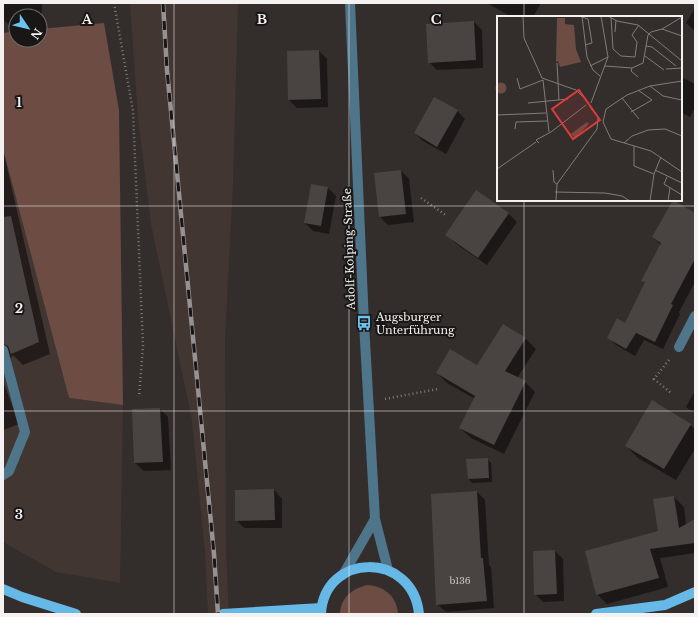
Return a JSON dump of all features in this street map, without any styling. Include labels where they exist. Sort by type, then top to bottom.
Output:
[{"type":"main road","points":[[223,614],[321,611],[325,595],[343,574],[357,568],[373,566],[397,574],[410,587],[418,604],[419,614]]},
{"type":"main road","points":[[3,588],[22,597],[76,614]]},
{"type":"main road","points":[[596,614],[665,606],[695,592]]},
{"type":"street","name":"Adolf-Kolping-Straße","points":[[350,3],[364,323],[375,519],[388,570]]},
{"type":"street","points":[[679,347],[695,316]]},
{"type":"street","points":[[3,350],[25,432],[9,471],[3,475]]},
{"type":"street","points":[[343,574],[375,519]]},
{"type":"path","points":[[114,3],[133,112],[143,346],[139,397]]},
{"type":"path","points":[[421,198],[447,216]]},
{"type":"path","points":[[670,393],[654,379],[679,347]]},
{"type":"path","points":[[369,402],[438,389]]},
{"type":"shaded area","points":[[130,3],[238,3],[233,184],[225,338],[226,552],[229,614],[208,614],[205,554],[192,420],[151,224],[138,118]]},
{"type":"shaded area","points":[[104,23],[119,110],[123,405],[69,398],[3,149],[3,33],[8,32],[8,48],[48,48],[48,28]]},
{"type":"shaded area","points":[[3,149],[69,398],[123,405],[120,583],[56,572],[3,542]]},
{"type":"shaded area","points":[[367,585],[379,587],[388,593],[395,602],[398,614],[340,614],[345,598],[352,591]]},
{"type":"building","points":[[474,21],[476,60],[428,63],[426,24]]},
{"type":"building","points":[[319,50],[321,99],[288,100],[287,51]]},
{"type":"building","points":[[434,97],[458,110],[437,147],[414,133]]},
{"type":"building","points":[[401,170],[406,214],[379,217],[374,173]]},
{"type":"building","points":[[311,184],[328,187],[321,226],[304,223]]},
{"type":"building","points":[[476,190],[509,213],[478,258],[445,235]]},
{"type":"building","points":[[672,201],[695,213],[695,259],[671,304],[673,305],[655,342],[636,333],[626,349],[607,338],[617,318],[625,323],[645,282],[641,281],[661,243],[652,237]]},
{"type":"building","points":[[11,216],[39,342],[11,354],[8,346],[3,344],[3,217]]},
{"type":"building","points":[[503,324],[526,338],[505,371],[526,381],[494,445],[459,428],[475,396],[436,373],[450,349],[477,365]]},
{"type":"building","points":[[652,400],[691,424],[664,469],[625,446]]},
{"type":"building","points":[[160,408],[163,462],[134,463],[132,409]]},
{"type":"building","points":[[488,458],[489,478],[468,479],[466,459]]},
{"type":"building","points":[[274,489],[275,520],[235,521],[235,490]]},
{"type":"building","points":[[477,491],[481,558],[483,558],[487,601],[436,605],[431,494]]},
{"type":"building","points":[[674,496],[679,528],[695,519],[695,543],[650,549],[659,578],[596,595],[585,551],[658,531],[653,499]]},
{"type":"building","points":[[555,550],[557,594],[534,595],[533,551]]},
{"type":"railway","points":[[163,3],[167,70],[214,554],[218,614]]},
{"type":"place","name":"Augsburger Unterführung","points":[[364,323]]}]
